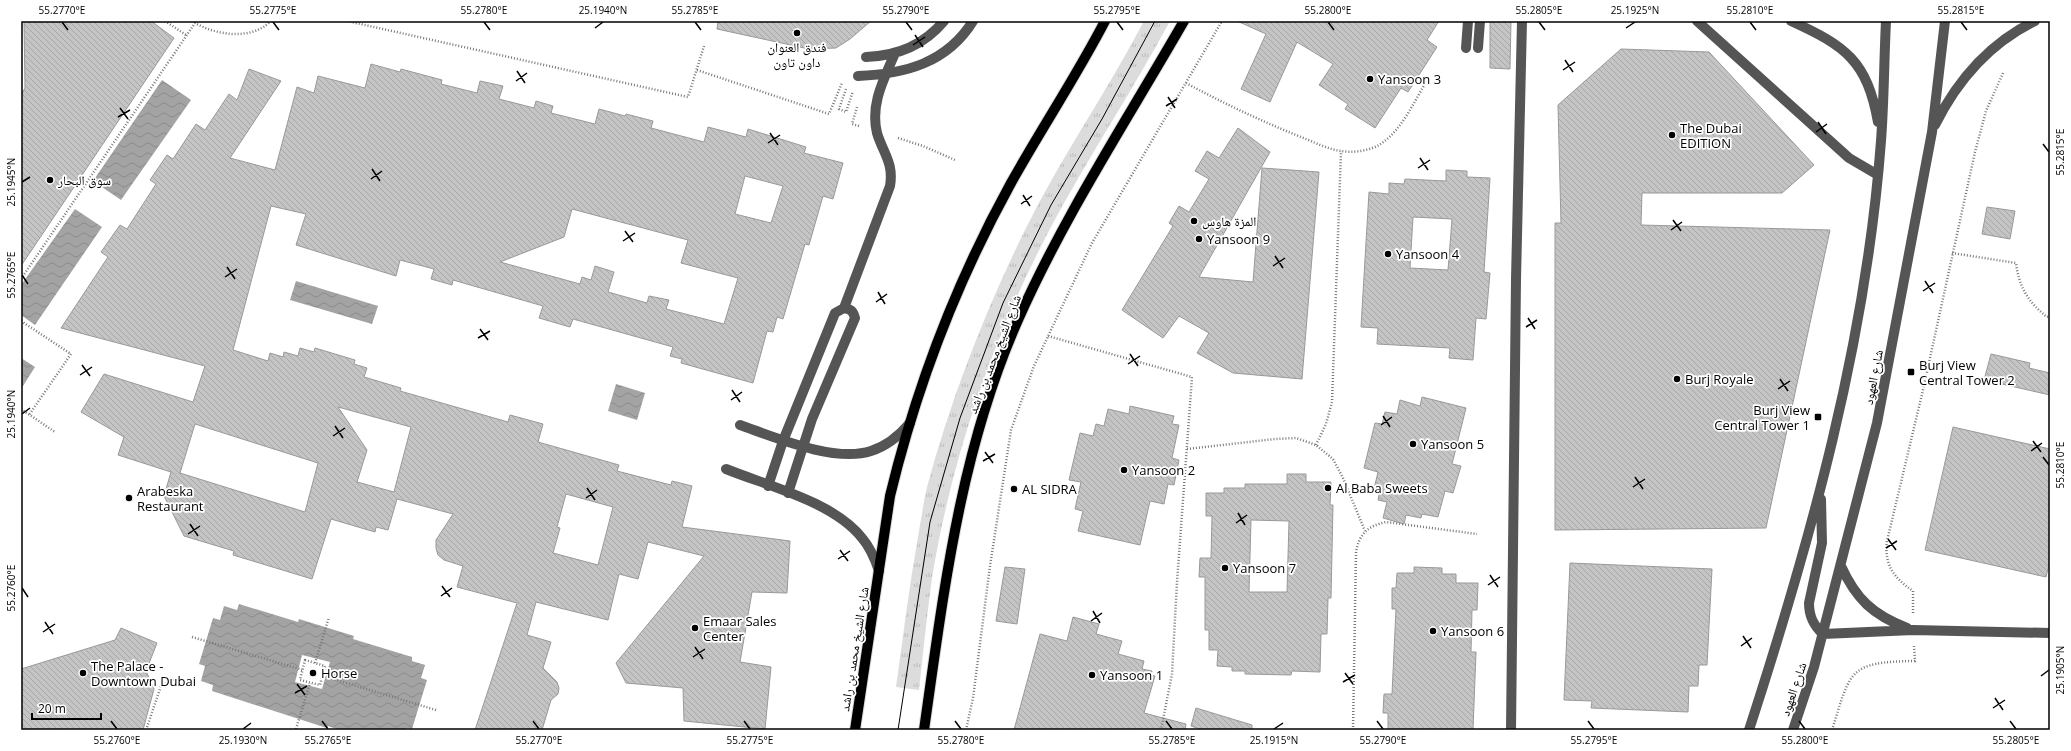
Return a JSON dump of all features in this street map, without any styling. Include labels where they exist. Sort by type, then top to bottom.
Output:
[{"type":"main road","name":"شارع الشيخ محمد بن راشد","points":[[855,730],[890,496],[910,423],[933,355],[981,242],[1010,184],[1104,21]]},
{"type":"main road","name":"شارع الشيخ محمد بن راشد","points":[[924,730],[956,520],[972,453],[993,387],[1017,322],[1045,261],[1184,21]]},
{"type":"street","points":[[934,32],[937,21]]},
{"type":"street","points":[[866,58],[895,53],[922,41],[934,32],[944,21]]},
{"type":"street","points":[[857,81],[913,69],[939,56],[960,38],[973,21]]},
{"type":"street","points":[[1466,48],[1468,21]]},
{"type":"street","points":[[1478,48],[1480,21]]},
{"type":"street","points":[[1510,730],[1516,279],[1522,21]]},
{"type":"street","points":[[1697,21],[1849,158],[1878,175]]},
{"type":"street","points":[[1791,21],[1826,37],[1839,46],[1861,70],[1870,87],[1882,140]]},
{"type":"street","name":"شارع العهود","points":[[1749,730],[1780,634],[1820,495],[1858,314],[1882,140],[1886,21]]},
{"type":"street","name":"شارع العهود","points":[[1793,730],[1814,667],[1877,423],[1932,132],[1945,21]]},
{"type":"street","points":[[1932,132],[1949,101],[1970,72],[2005,39],[2035,21]]},
{"type":"street","points":[[768,486],[783,441],[835,313],[844,308],[890,186],[892,176],[891,165],[877,132],[876,102],[879,88],[895,53]]},
{"type":"street","points":[[788,493],[822,393],[855,318],[854,313],[844,308]]},
{"type":"street","points":[[740,425],[783,441],[837,454],[854,454],[870,452],[886,445],[899,436],[910,423]]},
{"type":"street","points":[[726,469],[820,506],[850,525],[863,538],[879,571]]},
{"type":"street","points":[[1820,495],[1823,527],[1822,543],[1820,560],[1809,603],[1809,611],[1814,624],[1823,634],[1913,630],[2050,633]]},
{"type":"street","points":[[1841,566],[1856,593],[1872,609],[1889,621],[1913,630]]},
{"type":"path","points":[[165,21],[186,35]]},
{"type":"path","points":[[21,278],[195,23],[204,28],[227,34],[249,32],[271,21]]},
{"type":"path","points":[[347,21],[688,97],[704,46]]},
{"type":"path","points":[[966,730],[973,698],[990,566],[1012,430],[1034,366],[1092,243],[1222,21]]},
{"type":"path","points":[[697,70],[829,114],[841,83],[848,84],[839,109],[846,112],[857,81]]},
{"type":"path","points":[[1832,730],[1847,684],[1858,670],[1876,662],[1915,661],[1913,591],[1904,585],[1887,563],[1886,552],[1952,253],[1986,111],[2003,73]]},
{"type":"path","points":[[1186,83],[1232,107],[1280,129],[1341,151],[1366,150],[1389,138],[1428,79]]},
{"type":"path","points":[[852,124],[923,146],[955,160]]},
{"type":"path","points":[[1316,446],[1326,424],[1332,402],[1341,151]]},
{"type":"path","points":[[1952,253],[2016,263],[2018,276],[2028,299],[2047,317],[2050,316]]},
{"type":"path","points":[[21,321],[71,354],[29,415]]},
{"type":"path","points":[[1048,336],[1192,377],[1172,674],[1161,730]]},
{"type":"path","points":[[21,409],[55,432]]},
{"type":"path","points":[[1187,449],[1296,438],[1316,446],[1333,459],[1364,531]]},
{"type":"path","points":[[1353,730],[1356,552],[1358,541],[1364,531],[1375,524],[1386,522],[1477,534]]},
{"type":"path","points":[[315,663],[329,617]]},
{"type":"path","points":[[192,637],[302,670]]},
{"type":"path","points":[[305,660],[325,666],[324,676],[320,685],[300,680],[302,670],[305,660]]},
{"type":"path","points":[[324,676],[436,710]]},
{"type":"path","points":[[146,730],[161,686],[173,680],[180,681]]},
{"type":"path","points":[[296,729],[310,683]]},
{"type":"green space","points":[[1144,21],[1170,21],[1052,225],[1031,266],[994,352],[963,441],[941,532],[932,578],[919,690],[896,687],[912,574],[927,487],[936,454],[970,355],[1011,259],[1026,228],[1054,176]]},
{"type":"water","points":[[162,80],[191,100],[121,200],[93,181]]},
{"type":"water","points":[[75,209],[102,227],[35,325],[21,315],[21,285]]},
{"type":"water","points":[[296,281],[378,306],[372,324],[290,300]]},
{"type":"water","points":[[21,358],[35,367],[21,389]]},
{"type":"water","points":[[616,384],[645,393],[637,420],[608,411]]},
{"type":"water","points":[[239,604],[298,622],[299,619],[354,636],[353,639],[412,657],[412,661],[425,665],[421,678],[427,680],[412,729],[340,730],[328,726],[327,728],[212,691],[213,685],[201,681],[205,666],[199,664],[213,618],[220,620],[224,606],[237,610]],"holes":[[[302,655],[330,662],[322,689],[295,682]]]},
{"type":"building","name":"سوق البحار","points":[[24,21],[151,21],[174,38],[21,266],[21,95],[25,88]]},
{"type":"building","name":"فندق العنوان داون تاون","points":[[718,21],[871,21],[850,39],[836,48],[809,49],[717,29]]},
{"type":"building","name":"Yansoon 3","points":[[1237,21],[1439,21],[1427,40],[1437,47],[1408,92],[1401,88],[1375,128],[1345,109],[1348,104],[1319,85],[1333,64],[1297,42],[1270,102],[1241,89],[1266,34]]},
{"type":"building","points":[[1490,21],[1511,21],[1510,69],[1490,68]]},
{"type":"building","name":"Burj Royale","points":[[1621,49],[1709,52],[1814,165],[1782,193],[1642,193],[1641,225],[1830,230],[1766,528],[1555,530],[1555,223],[1561,223],[1558,105]]},
{"type":"building","points":[[371,64],[400,72],[401,69],[442,80],[441,84],[477,93],[480,81],[503,86],[499,99],[534,108],[536,101],[553,106],[551,113],[595,124],[599,109],[653,121],[651,128],[704,142],[708,127],[746,137],[748,129],[806,147],[804,153],[843,163],[833,199],[823,196],[809,245],[805,244],[783,319],[777,317],[773,332],[767,331],[753,383],[681,363],[682,359],[670,356],[673,347],[573,319],[570,327],[539,318],[543,306],[453,280],[452,285],[431,279],[434,269],[400,260],[396,276],[296,245],[306,214],[271,206],[233,350],[268,361],[270,353],[283,357],[284,352],[298,356],[300,348],[314,352],[315,348],[355,360],[354,364],[367,368],[364,377],[401,388],[400,391],[508,422],[510,415],[543,424],[538,442],[619,465],[617,471],[671,485],[672,481],[692,486],[682,527],[790,541],[787,593],[752,592],[740,662],[771,667],[765,729],[684,721],[683,688],[626,683],[616,663],[704,556],[648,542],[638,579],[619,574],[608,620],[536,602],[527,635],[551,642],[543,668],[557,682],[559,688],[558,694],[551,700],[542,730],[475,730],[517,603],[457,587],[463,566],[444,560],[438,555],[436,548],[436,540],[453,514],[397,499],[388,530],[376,527],[375,532],[331,519],[312,579],[233,555],[234,551],[184,536],[164,496],[171,472],[118,455],[124,437],[81,412],[104,374],[193,402],[205,366],[61,328],[108,257],[101,252],[120,225],[127,229],[156,184],[150,180],[167,155],[173,159],[196,124],[205,130],[229,94],[237,100],[249,69],[281,81],[230,158],[275,170],[297,87],[314,93],[318,76],[365,88]],"holes":[[[745,176],[783,186],[771,223],[735,214]],[[572,209],[688,240],[681,263],[738,278],[724,324],[666,309],[669,300],[649,296],[647,303],[608,292],[614,272],[595,266],[591,280],[582,277],[580,284],[500,262],[564,237]],[[338,407],[411,427],[394,492],[357,482],[367,450]],[[195,424],[318,463],[305,512],[180,473]],[[566,494],[613,507],[598,565],[553,553],[560,528],[557,527]]]},
{"type":"building","points":[[1238,128],[1270,152],[1199,277],[1253,282],[1262,168],[1319,172],[1302,379],[1233,373],[1197,353],[1209,333],[1179,316],[1163,338],[1122,310],[1173,226],[1169,223],[1179,206],[1189,212],[1209,179],[1195,171],[1207,151],[1219,158]]},
{"type":"building","name":"Yansoon 4","points":[[1446,170],[1467,171],[1467,177],[1490,178],[1484,272],[1490,273],[1486,319],[1476,318],[1473,360],[1449,358],[1450,348],[1377,344],[1378,328],[1361,327],[1369,192],[1389,194],[1389,183],[1404,184],[1405,179],[1446,181]],"holes":[[[1413,217],[1452,219],[1448,270],[1410,268]]]},
{"type":"building","points":[[1987,207],[2015,211],[2010,239],[1982,234]]},
{"type":"building","points":[[1991,354],[2030,363],[2029,368],[2050,373],[2050,395],[1984,380]]},
{"type":"building","name":"Yansoon 5","points":[[1422,397],[1466,408],[1452,464],[1461,466],[1453,493],[1445,491],[1438,517],[1422,514],[1421,518],[1406,515],[1404,524],[1383,518],[1387,502],[1378,500],[1380,490],[1374,489],[1378,472],[1364,468],[1375,423],[1382,424],[1385,412],[1397,414],[1400,400],[1420,406]]},
{"type":"building","name":"Yansoon 2","points":[[1130,406],[1174,416],[1172,424],[1179,425],[1172,458],[1179,460],[1174,485],[1168,484],[1164,504],[1150,501],[1140,545],[1078,531],[1083,511],[1075,509],[1081,482],[1069,480],[1080,433],[1093,436],[1096,424],[1104,426],[1108,409],[1129,414]]},
{"type":"building","points":[[1953,427],[2050,449],[2050,561],[2046,577],[1925,550]]},
{"type":"building","name":"Yansoon 7","points":[[1287,474],[1306,474],[1306,482],[1331,482],[1330,505],[1333,505],[1331,598],[1328,598],[1327,634],[1321,634],[1320,672],[1292,671],[1291,675],[1245,674],[1245,671],[1232,671],[1232,667],[1217,666],[1218,650],[1209,650],[1209,630],[1205,630],[1205,577],[1199,577],[1200,558],[1211,558],[1212,516],[1206,516],[1206,493],[1224,493],[1224,488],[1245,488],[1245,484],[1287,484]],"holes":[[[1251,520],[1289,521],[1287,592],[1249,592]]]},
{"type":"building","points":[[1570,563],[1712,569],[1707,665],[1699,665],[1698,686],[1689,686],[1688,712],[1591,708],[1592,701],[1564,700]]},
{"type":"building","points":[[1005,567],[1025,569],[1017,624],[996,621]]},
{"type":"building","name":"Yansoon 6","points":[[1414,567],[1442,568],[1442,574],[1456,574],[1456,583],[1478,583],[1477,610],[1472,610],[1471,652],[1476,652],[1473,730],[1388,730],[1388,713],[1383,713],[1384,694],[1392,694],[1396,609],[1392,609],[1392,588],[1396,588],[1397,573],[1414,573]]},
{"type":"building","name":"Yansoon 1","points":[[1073,617],[1099,624],[1096,634],[1122,641],[1118,654],[1144,661],[1142,669],[1152,671],[1151,675],[1155,676],[1144,713],[1186,724],[1185,730],[1014,730],[1040,634],[1067,641]]},
{"type":"building","name":"The Palace - Downtown Dubai","points":[[121,628],[157,643],[146,671],[154,689],[143,730],[21,730],[21,669],[115,640]]},
{"type":"building","points":[[1196,708],[1252,725],[1252,730],[1203,730],[1191,726]]},
{"type":"tram line","points":[[898,730],[930,522],[960,418],[1003,303],[1051,205],[1102,119],[1155,21]]},
{"type":"place","name":"فندق العنوان داون تاون","points":[[797,33]]},
{"type":"place","name":"Yansoon 3","points":[[1370,79]]},
{"type":"place","name":"The Dubai EDITION","points":[[1672,135]]},
{"type":"place","name":"سوق البحار","points":[[50,180]]},
{"type":"place","name":"المزة هاوس","points":[[1194,221]]},
{"type":"place","name":"Yansoon 9","points":[[1199,239]]},
{"type":"place","name":"Yansoon 4","points":[[1388,254]]},
{"type":"place","name":"Burj View Central Tower 2","points":[[1911,372]]},
{"type":"place","name":"Burj Royale","points":[[1677,379]]},
{"type":"place","name":"Burj View Central Tower 1","points":[[1818,417]]},
{"type":"place","name":"Yansoon 5","points":[[1413,444]]},
{"type":"place","name":"Yansoon 2","points":[[1124,470]]},
{"type":"place","name":"Al Baba Sweets","points":[[1328,488]]},
{"type":"place","name":"AL SIDRA","points":[[1014,489]]},
{"type":"place","name":"Arabeska Restaurant","points":[[129,498]]},
{"type":"place","name":"Yansoon 7","points":[[1225,568]]},
{"type":"place","name":"Emaar Sales Center","points":[[695,628]]},
{"type":"place","name":"Yansoon 6","points":[[1433,631]]},
{"type":"place","name":"The Palace - Downtown Dubai","points":[[83,673]]},
{"type":"place","name":"Horse","points":[[313,673]]},
{"type":"place","name":"Yansoon 1","points":[[1092,675]]}]
